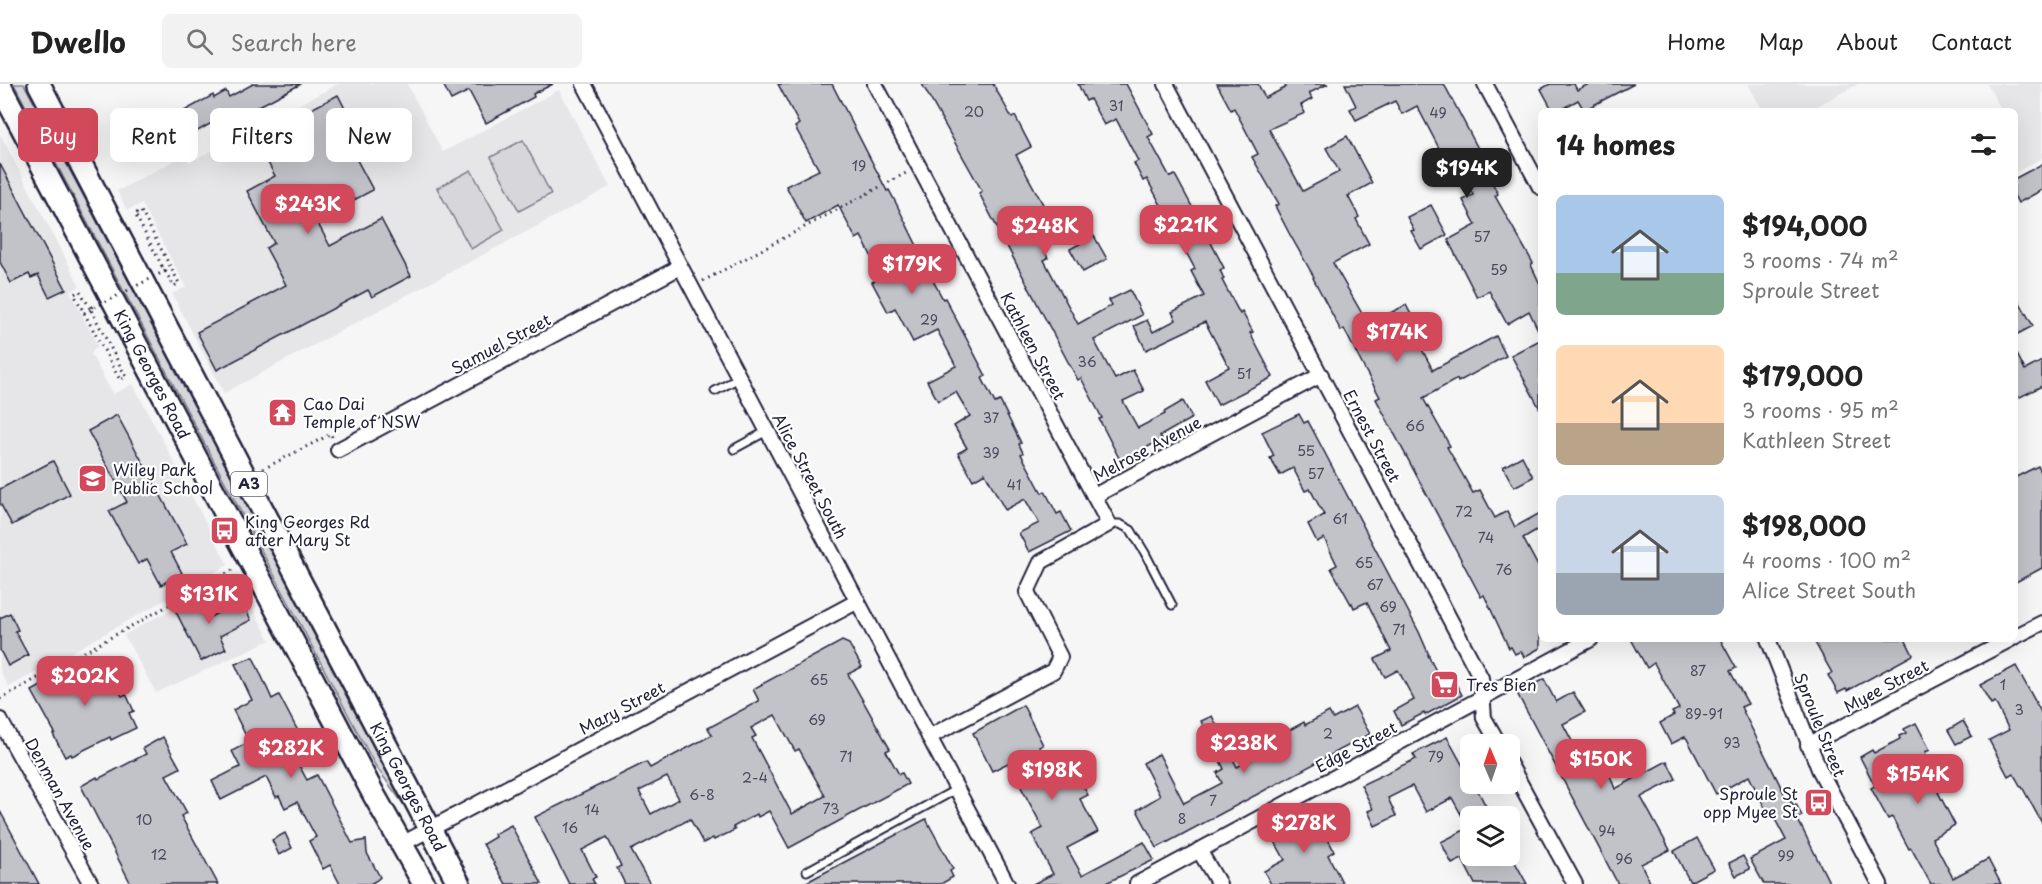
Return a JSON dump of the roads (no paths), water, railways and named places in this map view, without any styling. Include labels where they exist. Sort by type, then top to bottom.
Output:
[{"type":"highway","name":"King Georges Road","points":[[39,84],[459,884]]},
{"type":"highway","name":"King Georges Road","points":[[0,86],[374,795],[424,884]]},
{"type":"street","name":"Alice Street South","points":[[584,84],[1007,884]]},
{"type":"street","name":"Kathleen Street","points":[[875,84],[1094,496]]},
{"type":"street","name":"Ernest Street","points":[[1166,84],[1481,678],[1484,718],[1493,734]]},
{"type":"street","points":[[1485,84],[1538,183]]},
{"type":"street","name":"Samuel Street","points":[[338,450],[680,267]]},
{"type":"street","name":"Melrose Avenue","points":[[1109,524],[1094,496],[1321,375]]},
{"type":"street","points":[[929,737],[1053,671],[1060,657],[1027,592],[1041,562],[1109,524]]},
{"type":"street","name":"Mary Street","points":[[402,844],[858,601]]},
{"type":"street","name":"Myee Street","points":[[2018,636],[2041,626]]},
{"type":"street","name":"Edge Street","points":[[1137,884],[1584,642]]},
{"type":"street","name":"Sproule Street","points":[[1769,642],[1823,778],[1880,884]]},
{"type":"street","name":"Myee Street","points":[[1808,745],[2005,642]]},
{"type":"street","name":"Denman Avenue","points":[[0,720],[91,884]]},
{"type":"street","points":[[1520,783],[1575,884]]},
{"type":"street","points":[[1199,850],[1219,884]]},
{"type":"lane","points":[[716,391],[739,378]]},
{"type":"lane","points":[[734,449],[767,431]]},
{"type":"lane","points":[[1109,524],[1119,524],[1131,530],[1172,605]]},
{"type":"lane","points":[[807,871],[957,789]]},
{"type":"place","name":"Cao Dai Temple of NSW","points":[[282,413]]},
{"type":"place","name":"Wiley Park Public School","points":[[92,479]]},
{"type":"place","name":"King Georges Rd after Mary St","points":[[224,531]]},
{"type":"place","name":"Tres Bien","points":[[1445,685]]},
{"type":"place","name":"Sproule St opp Myee St","points":[[1819,803]]}]
